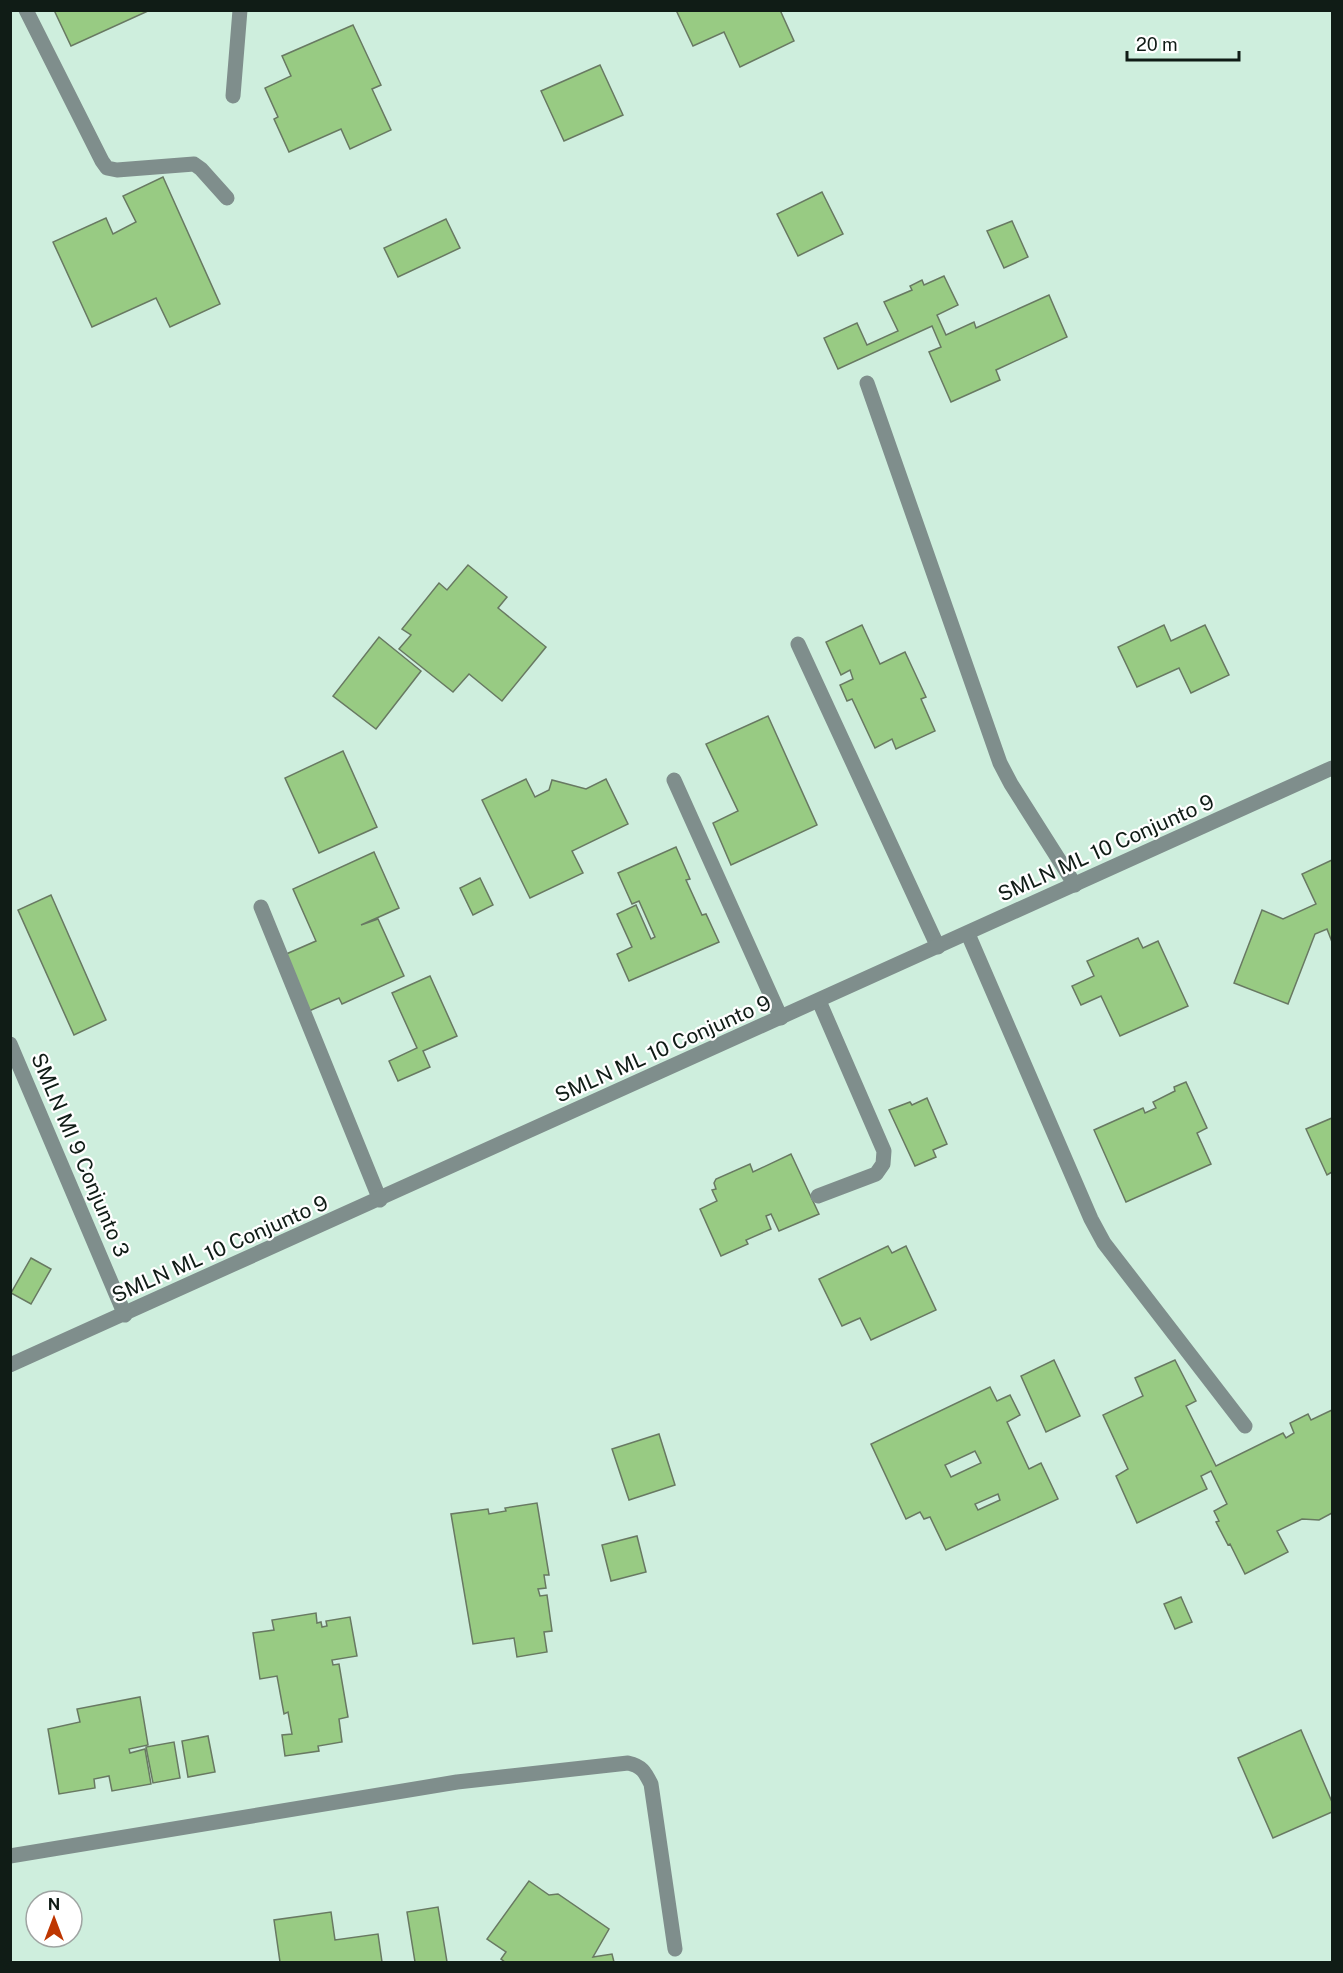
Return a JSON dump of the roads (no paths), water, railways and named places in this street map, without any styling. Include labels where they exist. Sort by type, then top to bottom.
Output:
[{"type":"street","points":[[26,10],[107,168],[117,170],[194,164],[226,198]]},
{"type":"street","points":[[233,96],[240,10]]},
{"type":"street","points":[[867,383],[1000,763],[1075,885]]},
{"type":"street","points":[[798,644],[938,947]]},
{"type":"street","name":"SMLN ML 10 Conjunto 9","points":[[10,1365],[380,1200],[1332,768]]},
{"type":"street","points":[[674,780],[781,1018]]},
{"type":"street","points":[[261,907],[380,1200]]},
{"type":"street","points":[[968,934],[1091,1219],[1104,1243],[1245,1426]]},
{"type":"street","points":[[818,1196],[876,1174],[883,1164],[884,1151],[819,1001]]},
{"type":"street","name":"SMLN MI 9 Conjunto 3","points":[[10,1044],[125,1315]]},
{"type":"street","points":[[10,1856],[457,1782],[628,1762],[645,1771],[651,1784],[675,1949]]}]
